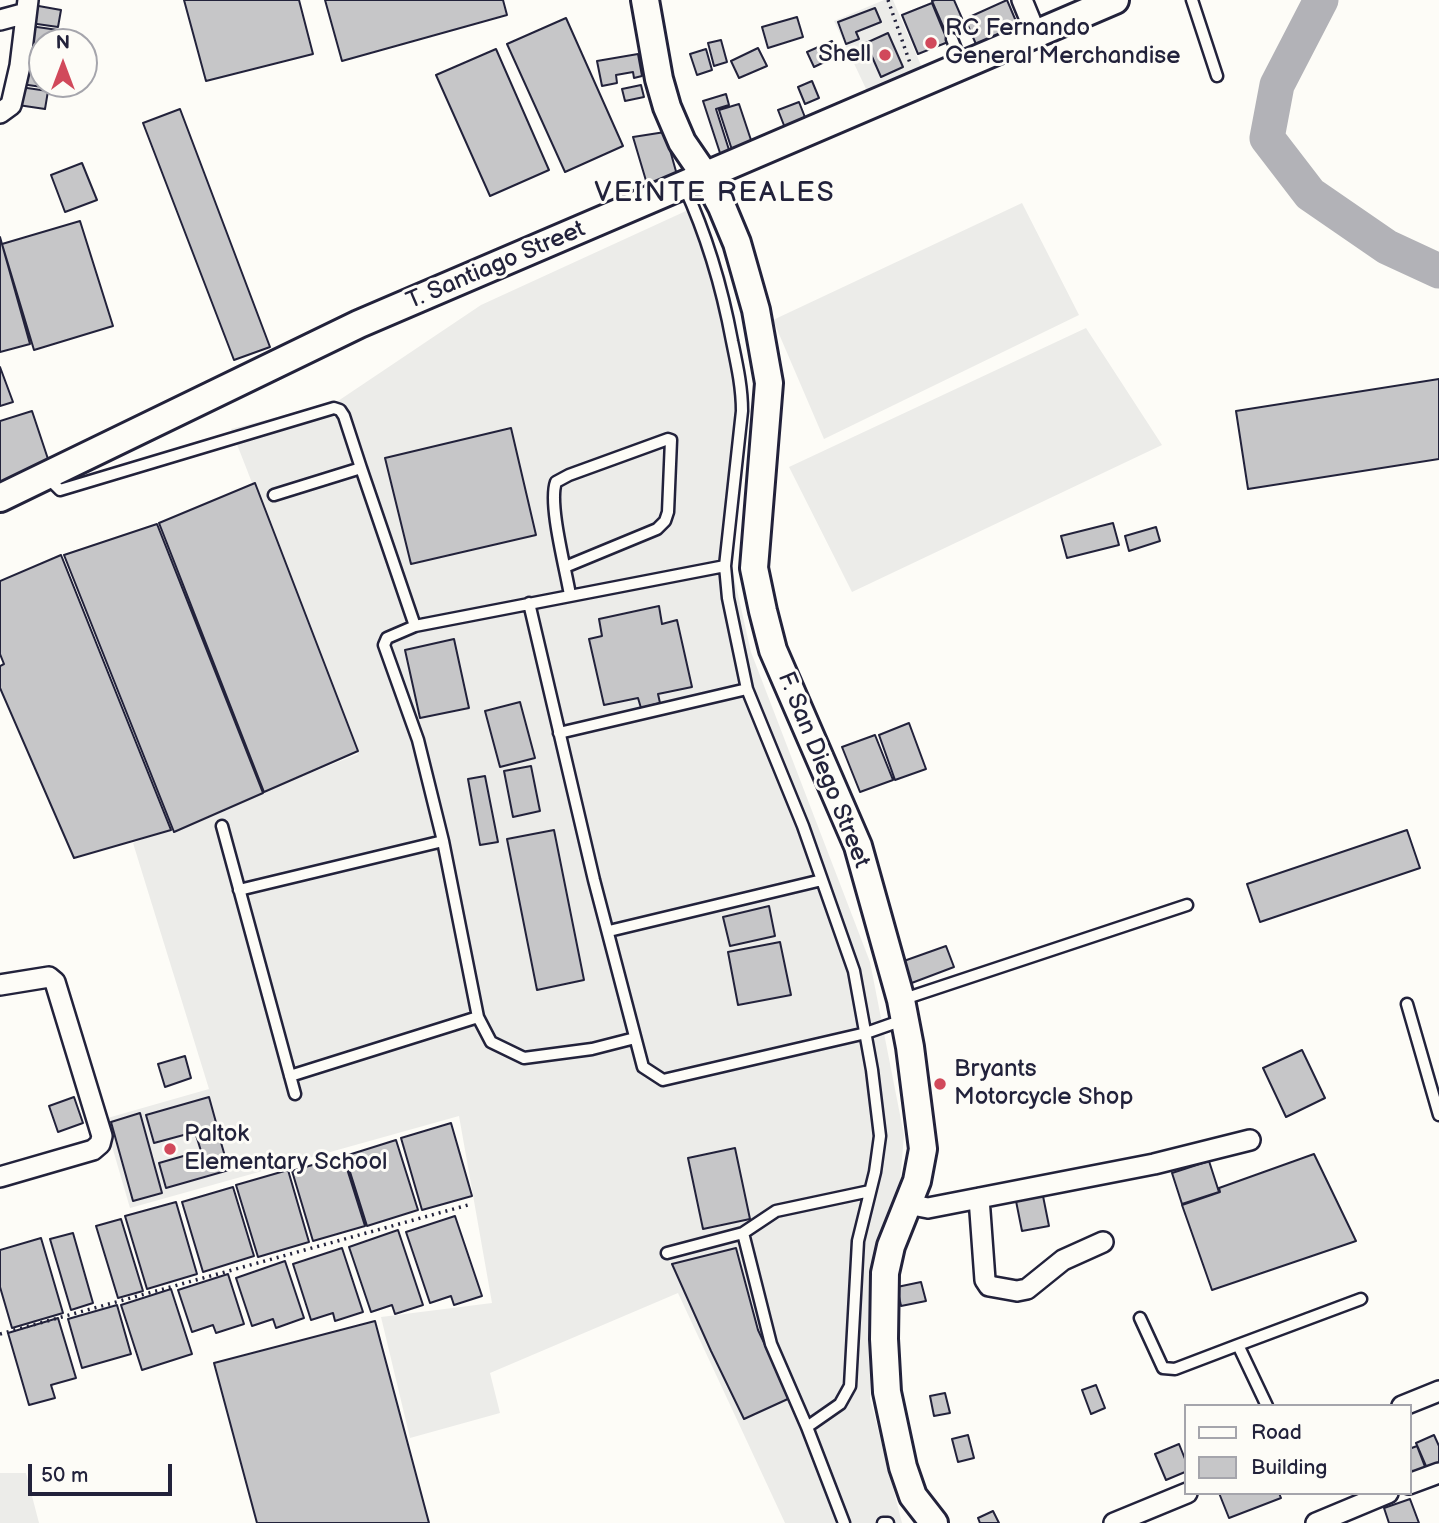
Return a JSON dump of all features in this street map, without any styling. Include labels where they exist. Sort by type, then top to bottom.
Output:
[{"type":"street","name":"F. San Diego Street","points":[[645,0],[659,79],[667,107],[695,181],[710,212],[737,243],[756,310],[769,383],[754,568],[762,611],[773,650],[858,846],[903,1010],[923,1149],[917,1181],[891,1246],[885,1273],[884,1339],[887,1392],[903,1467],[913,1496],[934,1523]]},
{"type":"street","points":[[1022,0],[1036,34]]},
{"type":"street","name":"T. Santiago Street","points":[[0,499],[359,324],[1115,0]]},
{"type":"street","points":[[0,20],[27,6]]},
{"type":"street","points":[[0,113],[11,105],[20,66],[27,6]]},
{"type":"street","points":[[0,985],[49,977],[55,982],[102,1136],[100,1144],[93,1150],[0,1177]]},
{"type":"street","points":[[907,1204],[928,1208],[1154,1164],[1250,1140]]},
{"type":"street","points":[[979,1198],[985,1279],[989,1286],[1017,1291],[1027,1289],[1063,1261],[1103,1242]]},
{"type":"street","points":[[1407,1404],[1439,1391]]},
{"type":"street","points":[[1411,1481],[1439,1473]]},
{"type":"street","points":[[1114,1523],[1184,1494]]},
{"type":"street","points":[[1316,1523],[1383,1495]]},
{"type":"lane","points":[[1192,0],[1217,76]]},
{"type":"lane","points":[[952,39],[962,66]]},
{"type":"lane","points":[[710,212],[706,236],[723,296],[741,389],[725,566],[728,598],[747,689],[803,826],[854,971],[866,1033],[880,1136],[858,1241],[850,1386],[840,1404],[807,1427]]},
{"type":"lane","points":[[47,477],[60,490],[334,408],[340,410],[415,625]]},
{"type":"lane","points":[[565,567],[657,528],[665,521],[673,444],[668,439],[559,479],[554,488],[565,567],[570,595]]},
{"type":"lane","points":[[274,495],[361,468]]},
{"type":"lane","points":[[635,1038],[592,1049],[524,1058],[491,1042],[478,1017],[443,841],[418,740],[384,645],[387,638],[415,625],[725,566]]},
{"type":"lane","points":[[529,603],[643,1067],[663,1080],[866,1033],[903,1010],[1187,905]]},
{"type":"lane","points":[[559,733],[747,689]]},
{"type":"lane","points":[[222,826],[295,1094]]},
{"type":"lane","points":[[239,890],[443,841]]},
{"type":"lane","points":[[609,931],[822,880]]},
{"type":"lane","points":[[1407,1004],[1439,1115]]},
{"type":"lane","points":[[290,1076],[478,1017]]},
{"type":"lane","points":[[667,1253],[743,1233],[776,1211],[870,1191]]},
{"type":"lane","points":[[743,1233],[771,1345],[807,1427],[844,1523]]},
{"type":"lane","points":[[1140,1318],[1163,1368],[1175,1370],[1361,1300]]},
{"type":"lane","points":[[1238,1345],[1266,1404]]},
{"type":"path","points":[[888,0],[918,85]]},
{"type":"path","points":[[0,1334],[468,1205]]},
{"type":"shaded area","points":[[884,0],[893,0],[923,70],[867,91],[834,21]]},
{"type":"shaded area","points":[[1022,203],[1079,315],[824,439],[773,320]]},
{"type":"shaded area","points":[[699,205],[726,278],[749,395],[732,568],[751,652],[870,962],[904,1135],[900,1183],[872,1260],[870,1398],[902,1523],[785,1523],[678,1293],[490,1373],[500,1413],[410,1438],[381,1317],[492,1303],[459,1116],[130,1208],[104,1119],[209,1089],[133,843],[358,754],[231,429],[338,401],[481,305]]},
{"type":"shaded area","points":[[1086,328],[1162,445],[852,592],[789,467]]},
{"type":"shaded area","points":[[0,1473],[26,1473],[39,1523],[0,1523]]},
{"type":"building","points":[[184,0],[299,0],[313,54],[206,81]]},
{"type":"building","points":[[325,0],[503,0],[507,15],[342,61]]},
{"type":"building","points":[[954,0],[968,32],[949,40],[932,1]]},
{"type":"building","points":[[1007,0],[1021,33],[979,51],[965,19]]},
{"type":"building","points":[[932,3],[948,42],[918,54],[902,15]]},
{"type":"building","points":[[33,5],[61,10],[58,27],[30,23]]},
{"type":"building","points":[[875,8],[881,22],[856,32],[859,39],[846,44],[838,22]]},
{"type":"building","points":[[797,17],[803,37],[768,48],[762,27]]},
{"type":"building","points":[[566,18],[623,146],[565,172],[507,44]]},
{"type":"building","name":"Shell","points":[[888,33],[903,67],[881,77],[866,43]]},
{"type":"building","points":[[721,40],[727,62],[714,66],[708,43]]},
{"type":"building","points":[[832,41],[839,55],[814,67],[807,52]]},
{"type":"building","points":[[27,46],[28,46],[28,64],[24,64]]},
{"type":"building","points":[[758,48],[767,66],[739,78],[731,61]]},
{"type":"building","points":[[496,49],[549,170],[490,196],[436,75]]},
{"type":"building","points":[[706,49],[712,70],[697,75],[690,54]]},
{"type":"building","points":[[638,54],[642,76],[634,78],[633,72],[616,75],[617,83],[602,86],[597,61]]},
{"type":"building","points":[[24,66],[28,66],[28,85],[21,84]]},
{"type":"building","points":[[812,81],[819,98],[805,104],[798,87]]},
{"type":"building","points":[[641,85],[644,97],[625,101],[622,89]]},
{"type":"building","points":[[20,87],[28,88],[28,98],[47,98],[45,109],[18,105]]},
{"type":"building","points":[[726,94],[729,105],[716,109],[730,153],[721,156],[703,101]]},
{"type":"building","points":[[799,102],[808,125],[787,133],[778,110]]},
{"type":"building","points":[[739,104],[753,146],[733,153],[719,110]]},
{"type":"building","points":[[180,109],[270,347],[234,360],[143,123]]},
{"type":"building","points":[[665,132],[677,175],[647,184],[633,137]]},
{"type":"building","points":[[82,163],[97,200],[65,212],[51,175]]},
{"type":"building","points":[[80,221],[113,326],[34,350],[2,244]]},
{"type":"building","points":[[0,237],[30,344],[0,352]]},
{"type":"building","points":[[0,367],[13,402],[0,406]]},
{"type":"building","points":[[1439,379],[1439,459],[1248,489],[1236,411]]},
{"type":"building","points":[[32,411],[50,465],[0,482],[0,421]]},
{"type":"building","points":[[511,428],[536,535],[411,564],[385,458]]},
{"type":"building","points":[[255,483],[358,751],[264,792],[159,523]]},
{"type":"building","points":[[1113,523],[1119,545],[1067,558],[1061,536]]},
{"type":"building","points":[[157,524],[263,793],[174,832],[64,555]]},
{"type":"building","points":[[1156,527],[1160,541],[1129,551],[1125,536]]},
{"type":"building","points":[[61,555],[171,830],[74,858],[0,688],[0,666],[4,664],[0,654],[0,581]]},
{"type":"building","points":[[659,606],[662,624],[677,620],[692,687],[658,694],[660,703],[641,708],[638,698],[604,705],[589,639],[602,636],[599,619]]},
{"type":"building","points":[[454,639],[469,708],[420,718],[405,650]]},
{"type":"building","points":[[520,702],[535,758],[500,767],[485,711]]},
{"type":"building","points":[[909,723],[926,769],[895,780],[879,735]]},
{"type":"building","points":[[875,735],[893,780],[860,792],[842,747]]},
{"type":"building","points":[[531,766],[540,811],[513,817],[504,771]]},
{"type":"building","points":[[485,776],[498,842],[480,845],[468,779]]},
{"type":"building","points":[[554,830],[584,980],[537,990],[507,839]]},
{"type":"building","points":[[1407,830],[1420,868],[1260,922],[1247,884]]},
{"type":"building","points":[[769,906],[775,936],[730,946],[723,917]]},
{"type":"building","points":[[780,942],[791,995],[738,1005],[728,952]]},
{"type":"building","points":[[946,946],[954,967],[909,984],[901,962]]},
{"type":"building","points":[[1302,1050],[1325,1098],[1286,1117],[1263,1068]]},
{"type":"building","points":[[185,1056],[191,1078],[165,1087],[158,1064]]},
{"type":"building","points":[[74,1097],[83,1123],[58,1132],[49,1106]]},
{"type":"building","points":[[209,1097],[217,1126],[154,1143],[146,1115]]},
{"type":"building","points":[[140,1113],[162,1193],[133,1201],[111,1122]]},
{"type":"building","points":[[451,1123],[472,1196],[422,1210],[401,1138]]},
{"type":"building","points":[[217,1129],[229,1170],[166,1188],[159,1163],[201,1151],[196,1135]]},
{"type":"building","points":[[396,1140],[418,1210],[367,1226],[345,1156]]},
{"type":"building","points":[[735,1148],[750,1219],[703,1229],[688,1158]]},
{"type":"building","points":[[1314,1154],[1356,1241],[1212,1290],[1182,1205],[1220,1192],[1219,1188]]},
{"type":"building","points":[[343,1156],[365,1226],[313,1241],[292,1171]]},
{"type":"building","points":[[1209,1161],[1219,1192],[1182,1204],[1172,1173]]},
{"type":"building","points":[[288,1170],[309,1242],[258,1257],[236,1185]]},
{"type":"building","points":[[233,1187],[254,1256],[203,1272],[182,1202]]},
{"type":"building","points":[[1043,1196],[1049,1226],[1022,1231],[1016,1201]]},
{"type":"building","points":[[176,1202],[197,1274],[147,1289],[125,1216]]},
{"type":"building","points":[[455,1216],[482,1296],[454,1305],[451,1296],[430,1303],[406,1232]]},
{"type":"building","points":[[121,1219],[143,1291],[118,1298],[96,1226]]},
{"type":"building","points":[[398,1230],[423,1305],[395,1314],[392,1305],[371,1312],[349,1247]]},
{"type":"building","points":[[73,1233],[93,1303],[71,1310],[50,1239]]},
{"type":"building","points":[[41,1238],[63,1313],[12,1328],[0,1287],[0,1250]]},
{"type":"building","points":[[342,1248],[363,1312],[335,1321],[333,1313],[311,1320],[293,1264]]},
{"type":"building","points":[[736,1248],[758,1330],[790,1398],[744,1419],[672,1264]]},
{"type":"building","points":[[285,1261],[304,1318],[276,1328],[273,1319],[252,1326],[236,1278]]},
{"type":"building","points":[[228,1274],[244,1324],[216,1333],[213,1325],[192,1332],[178,1290]]},
{"type":"building","points":[[921,1282],[926,1301],[901,1306],[897,1287]]},
{"type":"building","points":[[171,1289],[192,1354],[142,1370],[121,1305]]},
{"type":"building","points":[[117,1305],[131,1354],[82,1368],[68,1319]]},
{"type":"building","points":[[58,1318],[76,1378],[51,1385],[55,1398],[29,1405],[8,1333]]},
{"type":"building","points":[[375,1321],[429,1523],[257,1523],[214,1363]]},
{"type":"building","points":[[1096,1385],[1105,1408],[1091,1414],[1082,1390]]},
{"type":"building","points":[[945,1393],[950,1413],[934,1416],[930,1396]]},
{"type":"building","points":[[968,1435],[974,1458],[958,1462],[952,1439]]},
{"type":"building","points":[[1434,1435],[1439,1446],[1439,1469],[1429,1473],[1416,1443]]},
{"type":"building","points":[[1179,1444],[1184,1456],[1184,1472],[1166,1480],[1155,1454]]},
{"type":"building","points":[[1417,1446],[1427,1472],[1414,1477],[1411,1469],[1411,1448]]},
{"type":"building","points":[[1220,1495],[1280,1495],[1281,1498],[1229,1518]]},
{"type":"building","points":[[1410,1499],[1419,1523],[1389,1523],[1384,1508]]},
{"type":"building","points":[[993,1511],[999,1523],[980,1523],[978,1518]]},
{"type":"waterway","points":[[1321,0],[1277,85],[1267,138],[1310,194],[1387,247],[1439,271]]},
{"type":"place","name":"RC Fernando General Merchandise","points":[[931,43]]},
{"type":"place","name":"Shell","points":[[885,55]]},
{"type":"place","name":"Bryants Motorcycle Shop","points":[[940,1084]]},
{"type":"place","name":"Paltok Elementary School","points":[[170,1149]]},
{"type":"district","name":"VEINTE REALES","points":[[715,194]]}]
